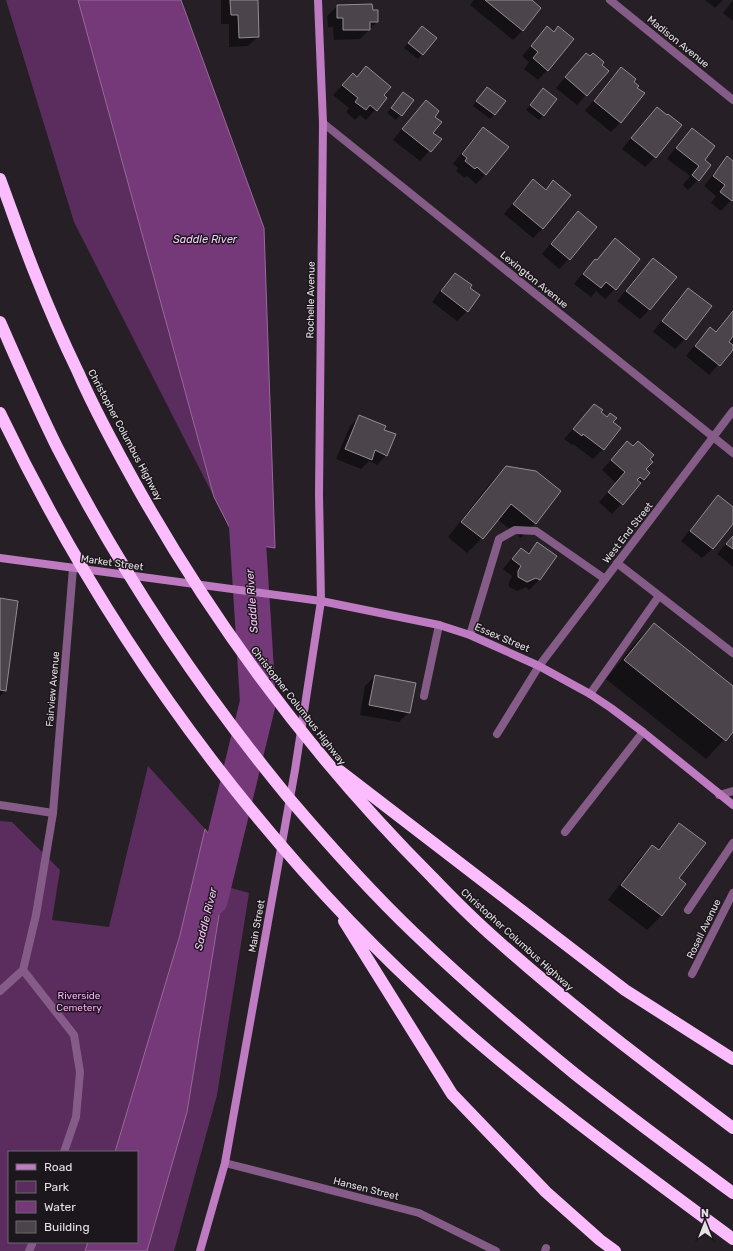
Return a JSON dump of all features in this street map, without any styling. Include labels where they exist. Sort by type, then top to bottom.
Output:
[{"type":"highway","name":"Christopher Columbus Highway","points":[[0,178],[35,275],[78,374],[111,440],[160,526],[204,597],[250,665],[320,756],[406,852],[497,941],[571,1004],[639,1058],[733,1128]]},
{"type":"highway","points":[[0,322],[55,441],[136,587],[177,650],[233,727],[309,821],[361,880],[465,981],[520,1029],[577,1075],[733,1193]]},
{"type":"highway","points":[[0,413],[21,458],[50,511],[101,599],[152,678],[223,775],[300,868],[395,965],[437,1005],[492,1053],[635,1166],[733,1239]]},
{"type":"highway","points":[[320,756],[626,990],[733,1059]]},
{"type":"highway","points":[[332,901],[452,1094],[546,1192],[600,1240],[615,1251]]},
{"type":"street","name":"Rochelle Avenue","points":[[318,0],[323,122],[319,494],[321,601]]},
{"type":"street","name":"Madison Avenue","points":[[610,0],[733,100]]},
{"type":"street","name":"Lexington Avenue","points":[[323,122],[733,453]]},
{"type":"street","name":"West End Street","points":[[497,734],[539,666],[733,411]]},
{"type":"street","points":[[470,635],[499,539],[515,530],[536,531],[605,579]]},
{"type":"street","name":"Market Street","points":[[0,558],[221,588]]},
{"type":"street","points":[[617,563],[733,653]]},
{"type":"street","name":"Fairview Avenue","points":[[23,970],[36,915],[53,813],[73,568]]},
{"type":"street","name":"Essex Street","points":[[221,588],[321,601],[439,625],[470,635],[539,666],[590,694],[643,732],[733,805]]},
{"type":"street","points":[[590,694],[659,596]]},
{"type":"street","name":"Main Street","points":[[200,1251],[225,1163],[295,770],[321,601]]},
{"type":"street","points":[[424,696],[439,625]]},
{"type":"street","points":[[565,832],[643,732]]},
{"type":"street","points":[[719,795],[733,791]]},
{"type":"street","points":[[0,805],[53,813]]},
{"type":"street","points":[[688,910],[733,843]]},
{"type":"street","name":"Rosell Avenue","points":[[692,974],[733,893]]},
{"type":"street","points":[[0,991],[23,970],[74,1035],[80,1072],[76,1118],[64,1151]]},
{"type":"street","name":"Hansen Street","points":[[225,1163],[419,1213],[496,1251]]},
{"type":"green space","points":[[6,0],[78,0],[214,497],[74,222]]},
{"type":"green space","name":"Riverside Cemetery","points":[[148,766],[205,829],[180,935],[115,1151],[8,1151],[8,1243],[88,1243],[85,1251],[0,1251],[0,821],[12,822],[60,870],[52,920],[109,927]]},
{"type":"green space","points":[[224,886],[249,893],[217,1095],[174,1251],[147,1251],[187,1112]]},
{"type":"water","name":"Saddle River","points":[[78,0],[181,0],[264,228],[275,548],[237,542],[214,497]]},
{"type":"water","name":"Saddle River","points":[[205,829],[228,860],[187,1112],[147,1251],[85,1251],[88,1243],[138,1243],[138,1151],[115,1151],[180,935]]},
{"type":"building","points":[[230,0],[258,0],[259,37],[239,38],[238,15],[231,15]]},
{"type":"building","points":[[485,0],[532,0],[541,8],[523,31]]},
{"type":"building","points":[[372,4],[373,10],[378,10],[378,22],[370,22],[370,30],[343,30],[343,18],[337,18],[337,5]]},
{"type":"building","points":[[422,26],[437,38],[423,55],[408,43]]},
{"type":"building","points":[[547,26],[554,32],[558,26],[574,39],[548,71],[533,58],[538,52],[531,46]]},
{"type":"building","points":[[586,53],[590,56],[593,53],[604,62],[602,65],[609,71],[587,96],[565,77]]},
{"type":"building","points":[[366,66],[391,87],[384,95],[387,98],[377,111],[370,105],[366,110],[355,102],[358,98],[342,85],[353,73],[357,77]]},
{"type":"building","points":[[621,67],[636,79],[634,82],[639,86],[637,88],[645,93],[621,123],[594,101]]},
{"type":"building","points":[[487,87],[506,101],[495,115],[476,101]]},
{"type":"building","points":[[543,88],[557,99],[544,116],[530,105]]},
{"type":"building","points":[[403,92],[414,100],[402,116],[391,108]]},
{"type":"building","points":[[426,100],[439,111],[435,117],[442,122],[433,133],[442,139],[431,152],[402,129]]},
{"type":"building","points":[[657,107],[682,125],[656,158],[631,138]]},
{"type":"building","points":[[483,127],[509,147],[486,175],[477,167],[475,169],[465,161],[467,158],[462,154]]},
{"type":"building","points":[[692,128],[715,146],[705,160],[711,165],[699,181],[692,175],[699,166],[676,148]]},
{"type":"building","points":[[727,156],[733,161],[732,201],[720,192],[725,185],[713,176]]},
{"type":"building","points":[[533,179],[546,190],[553,180],[571,195],[543,229],[513,204]]},
{"type":"building","points":[[578,211],[597,227],[570,260],[551,244]]},
{"type":"building","points":[[615,238],[640,259],[616,290],[606,282],[601,288],[583,274]]},
{"type":"building","points":[[653,258],[677,277],[650,310],[626,291]]},
{"type":"building","points":[[455,273],[472,285],[470,288],[480,295],[468,312],[441,291]]},
{"type":"building","points":[[688,288],[712,306],[686,340],[662,321]]},
{"type":"building","points":[[733,311],[733,336],[729,342],[733,345],[733,350],[720,366],[695,346],[710,327],[716,332]]},
{"type":"building","points":[[594,404],[603,410],[601,412],[607,417],[610,413],[617,418],[613,422],[621,428],[604,450],[583,434],[582,436],[573,429]]},
{"type":"building","points":[[359,415],[386,426],[384,430],[396,434],[387,456],[375,450],[372,460],[345,449]]},
{"type":"building","points":[[627,441],[633,446],[638,441],[654,455],[650,459],[653,462],[646,469],[650,473],[644,480],[640,477],[637,480],[641,483],[623,505],[608,492],[625,472],[611,460]]},
{"type":"building","points":[[506,466],[536,471],[561,491],[536,524],[511,504],[483,539],[461,522]]},
{"type":"building","points":[[718,495],[733,507],[733,524],[713,549],[690,531]]},
{"type":"building","points":[[733,536],[733,549],[726,544]]},
{"type":"building","points":[[537,542],[557,556],[540,580],[536,578],[527,582],[518,577],[518,571],[521,566],[512,559],[521,548],[529,554]]},
{"type":"building","points":[[0,598],[18,601],[6,691],[0,690]]},
{"type":"building","points":[[654,623],[733,686],[733,732],[726,741],[624,660]]},
{"type":"building","points":[[375,675],[416,683],[410,713],[369,705]]},
{"type":"building","points":[[679,823],[706,843],[679,878],[686,884],[662,916],[621,885],[652,845],[659,850]]},
{"type":"waterway","name":"Saddle River","points":[[210,899],[258,702],[245,494]]}]
